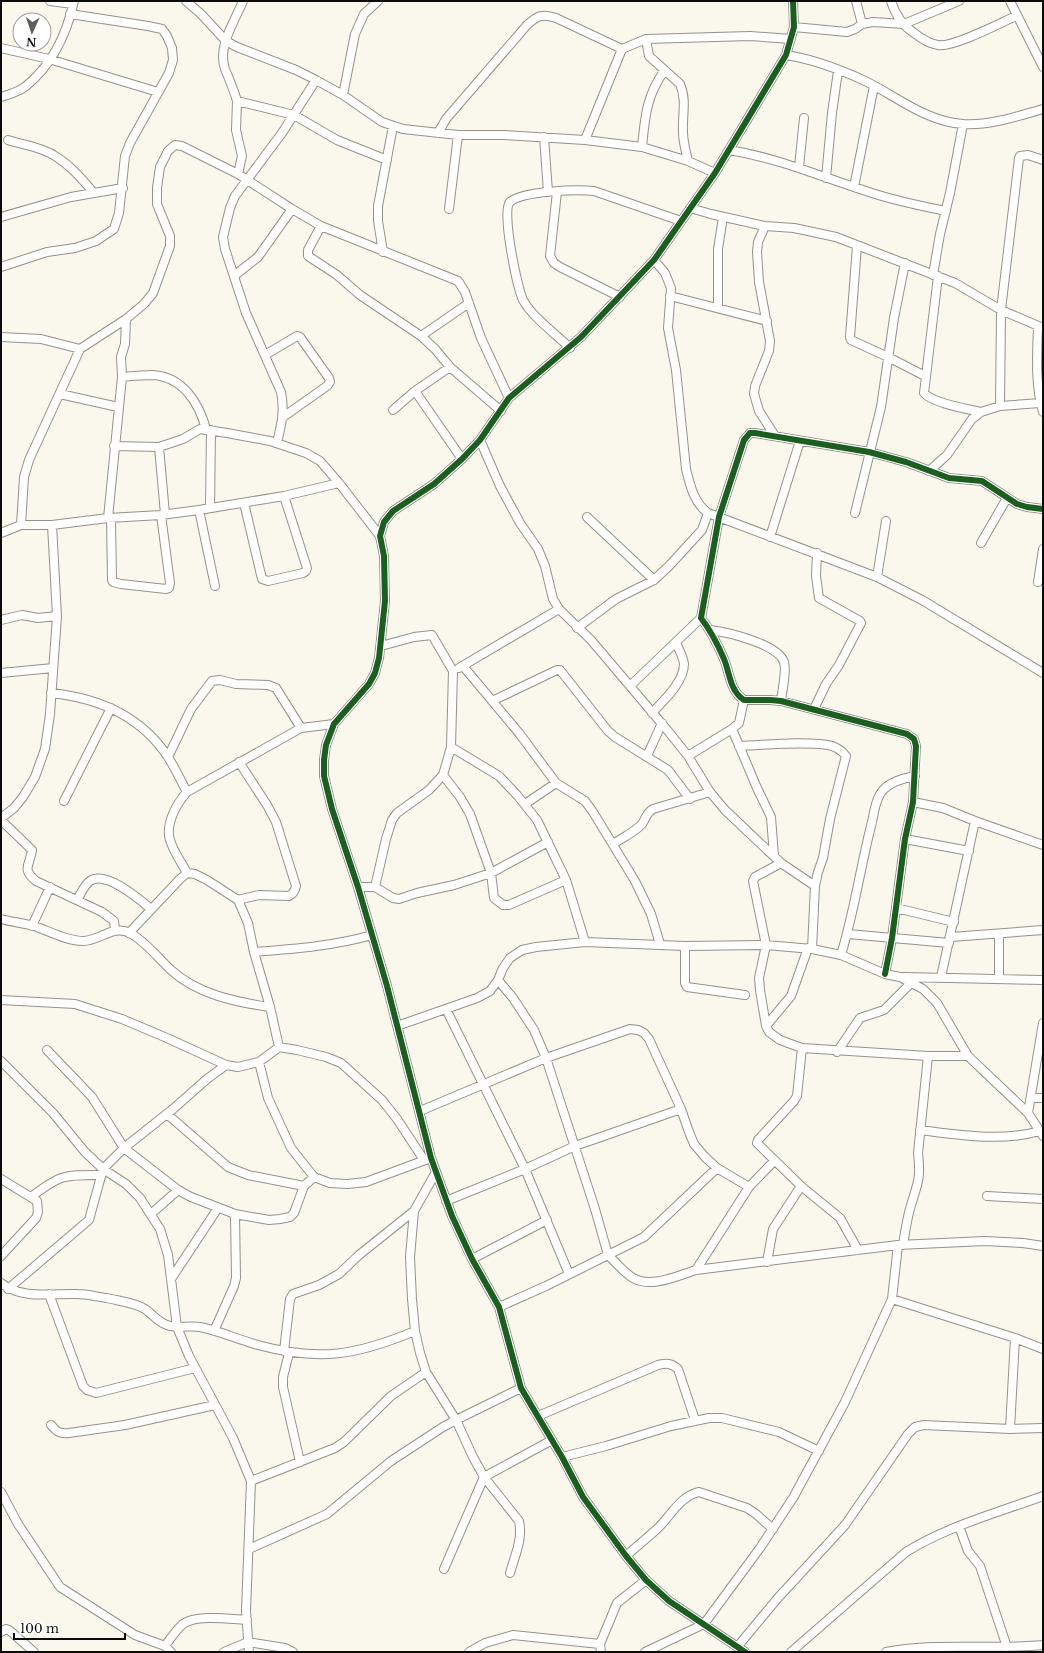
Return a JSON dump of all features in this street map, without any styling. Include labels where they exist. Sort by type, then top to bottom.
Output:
[{"type":"street","points":[[1,97],[14,93],[26,86],[38,74],[63,36],[73,2],[50,1]]},
{"type":"street","points":[[186,1],[201,14],[226,41],[237,47],[296,70],[343,95],[382,122],[402,129],[458,135],[544,137],[585,140],[642,147],[688,161],[715,173]]},
{"type":"street","points":[[238,174],[242,156],[236,130],[237,100],[225,68],[223,57],[226,41],[243,1]]},
{"type":"street","points":[[343,95],[355,34],[364,14],[378,1]]},
{"type":"street","points":[[380,536],[384,522],[393,511],[434,484],[462,459],[480,440],[509,398],[570,348],[654,260],[715,173],[786,55],[794,27],[793,1]]},
{"type":"street","points":[[856,1],[862,24]]},
{"type":"street","points":[[891,1],[894,12],[904,24],[927,42],[939,46],[964,40],[1016,16]]},
{"type":"street","points":[[794,27],[846,32],[862,24],[886,22],[904,24],[959,1]]},
{"type":"street","points":[[1010,1],[1016,16],[1043,68]]},
{"type":"street","points":[[1,267],[48,252],[75,248],[96,241],[114,229],[118,221],[123,188],[125,156],[130,143],[168,73],[173,60],[172,48],[162,29],[70,14]]},
{"type":"street","points":[[438,133],[446,119],[467,94],[527,25],[537,16],[547,14],[622,49]]},
{"type":"street","points":[[585,140],[622,49],[646,39],[750,36],[791,39]]},
{"type":"street","points":[[646,39],[649,56],[680,84],[684,112],[683,134],[688,161]]},
{"type":"street","points":[[1,48],[49,59],[158,92]]},
{"type":"street","points":[[786,55],[798,57],[864,80],[922,112],[948,122],[963,124],[999,120],[1043,109]]},
{"type":"street","points":[[642,147],[645,116],[650,97],[656,83],[664,71]]},
{"type":"street","points":[[826,178],[832,113],[838,71]]},
{"type":"street","points":[[277,443],[283,417],[281,392],[246,313],[225,249],[223,237],[230,208],[235,196],[246,179],[282,133],[316,80]]},
{"type":"street","points":[[854,187],[874,86]]},
{"type":"street","points":[[237,100],[294,115],[337,140],[387,160]]},
{"type":"street","points":[[799,167],[804,118]]},
{"type":"street","points":[[963,124],[940,234],[924,393],[927,397],[948,405],[981,412]]},
{"type":"street","points":[[383,252],[378,220],[378,206],[393,126]]},
{"type":"street","points":[[449,209],[458,135]]},
{"type":"street","points":[[544,137],[548,192]]},
{"type":"street","points":[[8,140],[55,155],[78,175],[93,192]]},
{"type":"street","points":[[21,525],[24,477],[29,460],[80,349],[126,319],[144,304],[153,293],[170,246],[170,236],[157,204],[160,167],[168,151],[175,145],[182,146],[238,174],[321,226],[421,267],[445,274],[458,281],[465,292],[481,338],[509,398]]},
{"type":"street","points":[[729,150],[752,154],[799,167],[854,187],[916,205],[946,211]]},
{"type":"street","points":[[1000,406],[1001,310],[1019,158],[1020,156],[1028,155],[1043,160]]},
{"type":"street","points":[[1,217],[71,197],[123,188]]},
{"type":"street","points":[[570,348],[541,321],[523,300],[519,288],[507,223],[506,209],[509,202],[521,197],[548,192],[580,190],[594,191],[681,221]]},
{"type":"street","points":[[557,192],[550,256],[554,263],[620,297]]},
{"type":"street","points":[[690,208],[765,226],[794,228],[823,233],[962,286],[1001,310],[1040,328],[1037,369],[1043,412]]},
{"type":"street","points":[[234,276],[258,257],[292,209]]},
{"type":"street","points":[[718,308],[718,249],[724,217]]},
{"type":"street","points":[[321,226],[308,250],[308,256],[331,271],[360,295],[421,336],[435,349],[450,367],[500,411]]},
{"type":"street","points":[[765,226],[758,242],[758,282],[770,341],[769,351],[755,386],[754,394],[759,411],[775,436]]},
{"type":"street","points":[[857,246],[850,336],[851,340],[925,376]]},
{"type":"street","points":[[654,260],[668,280],[670,296],[668,328],[676,370],[686,469],[697,502],[702,509],[708,513],[877,577],[922,600],[1043,674]]},
{"type":"street","points":[[855,513],[881,408],[888,357],[905,263]]},
{"type":"street","points":[[670,296],[767,321]]},
{"type":"street","points":[[421,336],[469,303]]},
{"type":"street","points":[[126,319],[125,344],[121,357],[122,377],[114,446],[109,518],[113,582],[166,589],[169,588],[170,583],[163,514],[159,447]]},
{"type":"street","points":[[265,356],[293,338],[297,336],[300,337],[329,378],[330,382],[328,386],[283,417]]},
{"type":"street","points":[[1,337],[41,339],[80,349]]},
{"type":"street","points":[[393,410],[415,391],[450,367]]},
{"type":"street","points":[[122,377],[154,375],[167,378],[178,384],[187,392],[199,408],[208,430],[210,508]]},
{"type":"street","points":[[415,391],[462,459]]},
{"type":"street","points":[[60,394],[118,407]]},
{"type":"street","points":[[929,471],[947,455],[972,419],[981,412],[1000,406],[1041,397]]},
{"type":"street","points":[[114,446],[159,447],[183,439],[195,431],[208,430],[277,443],[306,453],[320,461],[380,536],[384,556],[385,582],[381,646],[375,673],[369,684],[334,724],[326,745],[324,776],[332,809],[358,887],[387,986],[420,1111],[428,1159]]},
{"type":"street","points":[[630,686],[676,644],[701,618],[719,517],[747,436],[750,433],[869,452],[906,462],[949,478],[982,481],[1017,504],[1043,509]]},
{"type":"street","points":[[480,440],[500,486],[520,523],[538,549],[545,566],[553,599],[559,609],[591,640],[662,723],[688,756],[710,792],[725,810],[781,863],[815,886]]},
{"type":"street","points":[[770,536],[800,441]]},
{"type":"street","points":[[1,533],[21,525],[52,525],[109,518],[200,510],[284,496],[339,483]]},
{"type":"street","points":[[244,503],[262,579],[268,581],[303,573],[307,568],[284,496]]},
{"type":"street","points":[[981,543],[1007,498]]},
{"type":"street","points":[[200,510],[215,586]]},
{"type":"street","points":[[577,628],[616,600],[654,580],[702,530],[708,513]]},
{"type":"street","points":[[587,517],[654,580]]},
{"type":"street","points":[[877,577],[886,521]]},
{"type":"street","points":[[52,525],[57,616],[46,749],[35,777],[23,797],[14,808],[1,819],[32,850],[27,868],[29,876],[36,881],[78,900],[112,919],[114,921],[115,930]]},
{"type":"street","points":[[1038,582],[1043,549]]},
{"type":"street","points":[[814,708],[826,684],[834,675],[843,659],[861,623],[860,621],[819,598],[816,576],[816,553]]},
{"type":"street","points":[[453,672],[559,609]]},
{"type":"street","points":[[1,620],[22,615],[38,618],[57,616]]},
{"type":"street","points":[[701,618],[710,630],[725,662],[735,692],[744,700],[781,701],[814,708],[907,734],[914,739],[916,746],[913,802],[905,838],[892,938],[885,974]]},
{"type":"street","points":[[710,630],[748,638],[779,654],[785,663],[781,701]]},
{"type":"street","points":[[375,887],[392,820],[397,813],[429,790],[443,775],[451,747],[453,672],[432,635],[381,646]]},
{"type":"street","points":[[652,712],[672,690],[683,672],[682,656],[676,644]]},
{"type":"street","points":[[463,666],[519,733],[556,783],[585,801],[635,881],[651,914],[660,944]]},
{"type":"street","points":[[1,673],[53,668]]},
{"type":"street","points":[[492,701],[557,670],[560,670],[608,731],[615,737],[668,770],[690,798]]},
{"type":"street","points":[[168,757],[191,709],[212,681],[216,680],[236,684],[268,685],[276,688],[301,728]]},
{"type":"street","points":[[51,693],[74,695],[111,708],[130,718],[168,757],[187,792]]},
{"type":"street","points":[[688,756],[732,729],[740,719],[744,700]]},
{"type":"street","points":[[64,801],[111,708]]},
{"type":"street","points":[[647,756],[662,723]]},
{"type":"street","points":[[187,873],[170,842],[169,835],[170,825],[181,798],[187,792],[301,728],[334,724]]},
{"type":"street","points":[[732,729],[771,817],[774,856]]},
{"type":"street","points":[[739,746],[784,744],[828,745],[836,748],[846,756],[830,819],[824,858],[818,872],[815,886],[810,949],[791,996],[766,1026]]},
{"type":"street","points":[[451,747],[499,776],[525,804],[537,820],[566,880],[585,942]]},
{"type":"street","points":[[238,900],[259,895],[289,896],[295,890],[296,886],[276,822],[267,805],[239,762]]},
{"type":"street","points":[[443,775],[460,797],[470,814],[491,873],[494,898],[504,905],[509,905],[566,880]]},
{"type":"street","points":[[841,956],[848,934],[864,852],[877,801],[884,789],[892,783],[915,776]]},
{"type":"street","points":[[525,804],[556,783]]},
{"type":"street","points":[[613,844],[642,824],[649,811],[710,792]]},
{"type":"street","points":[[913,802],[943,808],[1043,845]]},
{"type":"street","points":[[941,978],[975,821]]},
{"type":"street","points":[[905,838],[969,851]]},
{"type":"street","points":[[358,887],[375,887],[393,898],[399,899],[417,893],[454,886],[491,873],[548,842]]},
{"type":"street","points":[[781,863],[755,877],[753,881],[766,945],[759,978],[766,1026],[769,1032],[780,1040],[802,1048],[837,1052],[928,1056],[968,1056]]},
{"type":"street","points":[[129,933],[187,873],[195,874],[207,880],[238,900],[248,922],[254,952],[270,1007],[279,1047]]},
{"type":"street","points":[[78,900],[91,880],[103,880],[121,886],[151,909]]},
{"type":"street","points":[[32,926],[50,887]]},
{"type":"street","points":[[896,908],[954,922]]},
{"type":"street","points":[[1,919],[32,926],[78,941],[93,939],[115,930],[129,933],[151,950],[172,971],[187,982],[224,998],[270,1007]]},
{"type":"street","points":[[848,934],[892,938],[950,940],[1043,930]]},
{"type":"street","points":[[999,934],[999,978]]},
{"type":"street","points":[[254,952],[306,948],[359,939],[372,935]]},
{"type":"street","points":[[397,1026],[477,998],[490,991],[510,958],[522,950],[585,942],[685,946],[766,945],[810,949],[841,956],[885,974],[900,977],[1043,980]]},
{"type":"street","points":[[685,946],[685,983],[688,987],[745,995]]},
{"type":"street","points":[[900,977],[923,989],[937,1003],[968,1056],[1028,1113],[1041,1133],[998,1137],[958,1135],[920,1130]]},
{"type":"street","points":[[498,980],[513,998],[534,1030],[546,1058],[576,1146],[608,1255],[631,1276],[646,1282],[664,1279],[696,1270],[900,1245],[984,1241],[1023,1243],[1043,1246]]},
{"type":"street","points":[[837,1052],[860,1018],[884,1010],[911,983]]},
{"type":"street","points":[[1,1000],[75,1004],[135,1025],[226,1065],[238,1067],[259,1062],[279,1047],[326,1057],[341,1063],[382,1100],[428,1159],[436,1172],[446,1201],[472,1259],[499,1307],[521,1388],[584,1497],[626,1556],[646,1580],[669,1601],[745,1652]]},
{"type":"street","points":[[446,1009],[525,1169],[568,1274]]},
{"type":"street","points":[[1028,1113],[1040,1060],[1043,1023]]},
{"type":"street","points":[[420,1111],[546,1058],[630,1029],[638,1030],[644,1033],[649,1039],[681,1109],[694,1144],[717,1168],[750,1186]]},
{"type":"street","points":[[802,1048],[796,1096],[794,1101],[758,1140],[757,1143],[801,1186],[840,1218],[858,1250]]},
{"type":"street","points":[[47,1050],[92,1097],[124,1148],[178,1190],[235,1214],[269,1220],[290,1217],[294,1213],[304,1186],[314,1177]]},
{"type":"street","points":[[645,1652],[704,1624],[794,1498],[845,1402],[892,1299],[900,1245],[911,1205],[920,1180],[918,1153],[928,1056]]},
{"type":"street","points":[[1,1061],[53,1113],[102,1172],[126,1184],[140,1198],[160,1229],[168,1255],[177,1327],[196,1368],[233,1438],[251,1481],[247,1620],[249,1652]]},
{"type":"street","points":[[259,1062],[268,1098],[291,1148],[314,1177],[330,1183],[348,1184],[366,1182],[428,1159]]},
{"type":"street","points":[[8,1289],[89,1220],[102,1172],[124,1148],[226,1065]]},
{"type":"street","points":[[1031,1098],[1043,1098]]},
{"type":"street","points":[[446,1201],[525,1169],[576,1146],[681,1109]]},
{"type":"street","points":[[167,1114],[228,1167],[248,1175],[304,1186]]},
{"type":"street","points":[[696,1270],[750,1186],[774,1160]]},
{"type":"street","points":[[499,1307],[546,1286],[644,1237],[717,1168]]},
{"type":"street","points":[[31,1197],[52,1181],[62,1177],[102,1172]]},
{"type":"street","points":[[300,1462],[283,1387],[290,1300],[293,1294],[320,1285],[339,1274],[359,1255],[414,1212],[436,1172]]},
{"type":"street","points":[[1,1256],[36,1218],[38,1212],[36,1201],[3,1183]]},
{"type":"street","points":[[767,1262],[774,1230],[801,1186]]},
{"type":"street","points":[[151,1214],[178,1190]]},
{"type":"street","points":[[987,1196],[1043,1199]]},
{"type":"street","points":[[172,1279],[218,1208]]},
{"type":"street","points":[[414,1212],[410,1257],[415,1331],[420,1353],[426,1372],[456,1420],[484,1477],[519,1521],[521,1528],[520,1540],[510,1573]]},
{"type":"street","points":[[214,1331],[234,1286],[236,1278],[235,1214]]},
{"type":"street","points":[[472,1259],[547,1220]]},
{"type":"street","points":[[1,1283],[8,1289],[23,1294],[79,1294],[138,1306],[145,1309],[157,1320],[167,1325],[177,1327],[199,1326],[258,1345],[287,1352],[337,1354],[375,1346],[415,1331]]},
{"type":"street","points":[[49,1294],[83,1386],[87,1390],[96,1393],[196,1368]]},
{"type":"street","points":[[892,1299],[1014,1338],[1043,1349]]},
{"type":"street","points":[[1010,1429],[1014,1338]]},
{"type":"street","points":[[538,1416],[658,1365],[667,1363],[672,1364],[678,1369],[695,1420]]},
{"type":"street","points":[[251,1481],[335,1448],[344,1442],[391,1396],[426,1372]]},
{"type":"street","points":[[249,1549],[326,1514],[391,1461],[443,1427],[521,1388]]},
{"type":"street","points":[[51,1426],[57,1432],[69,1434],[125,1425],[215,1405]]},
{"type":"street","points":[[562,1457],[606,1446],[656,1430],[709,1418],[722,1418],[778,1432],[819,1451]]},
{"type":"street","points":[[738,1646],[777,1599],[846,1525],[908,1434],[915,1427],[937,1425],[1010,1429],[1043,1428]]},
{"type":"street","points":[[444,1569],[484,1477],[552,1440]]},
{"type":"street","points":[[1,1492],[18,1524],[60,1587],[135,1635],[164,1646],[171,1652]]},
{"type":"street","points":[[626,1556],[658,1528],[692,1493],[699,1492],[747,1508],[773,1529]]},
{"type":"street","points":[[791,1652],[906,1552],[934,1536],[1043,1496]]},
{"type":"street","points":[[959,1526],[968,1551],[980,1566],[1007,1647]]},
{"type":"street","points":[[469,1652],[485,1642],[513,1636],[601,1648],[617,1603],[646,1580]]},
{"type":"street","points":[[164,1646],[183,1624],[191,1620],[199,1618],[247,1620]]},
{"type":"street","points":[[1,1632],[6,1629],[9,1630],[34,1652]]},
{"type":"street","points":[[224,1652],[248,1642],[285,1648],[293,1652]]},
{"type":"street","points":[[886,1652],[928,1646],[1007,1647],[1043,1645]]},
{"type":"cycle path","points":[[745,1652],[669,1601],[646,1580],[626,1556],[583,1497],[562,1457],[521,1388],[499,1307],[472,1259],[452,1216],[431,1158],[387,986],[358,887],[332,809],[324,776],[324,760],[326,745],[334,724],[369,684],[375,673],[379,658],[385,601],[384,556],[380,536],[384,522],[393,511],[434,484],[462,459],[480,440],[509,398],[581,337],[654,260],[715,173],[786,55],[794,27],[793,1]]},
{"type":"cycle path","points":[[885,974],[892,938],[905,839],[913,802],[916,746],[914,739],[907,734],[781,701],[744,700],[739,696],[733,687],[724,659],[711,633],[701,618],[719,517],[744,440],[750,433],[755,433],[869,452],[906,462],[949,478],[982,481],[1017,504],[1043,509]]}]
